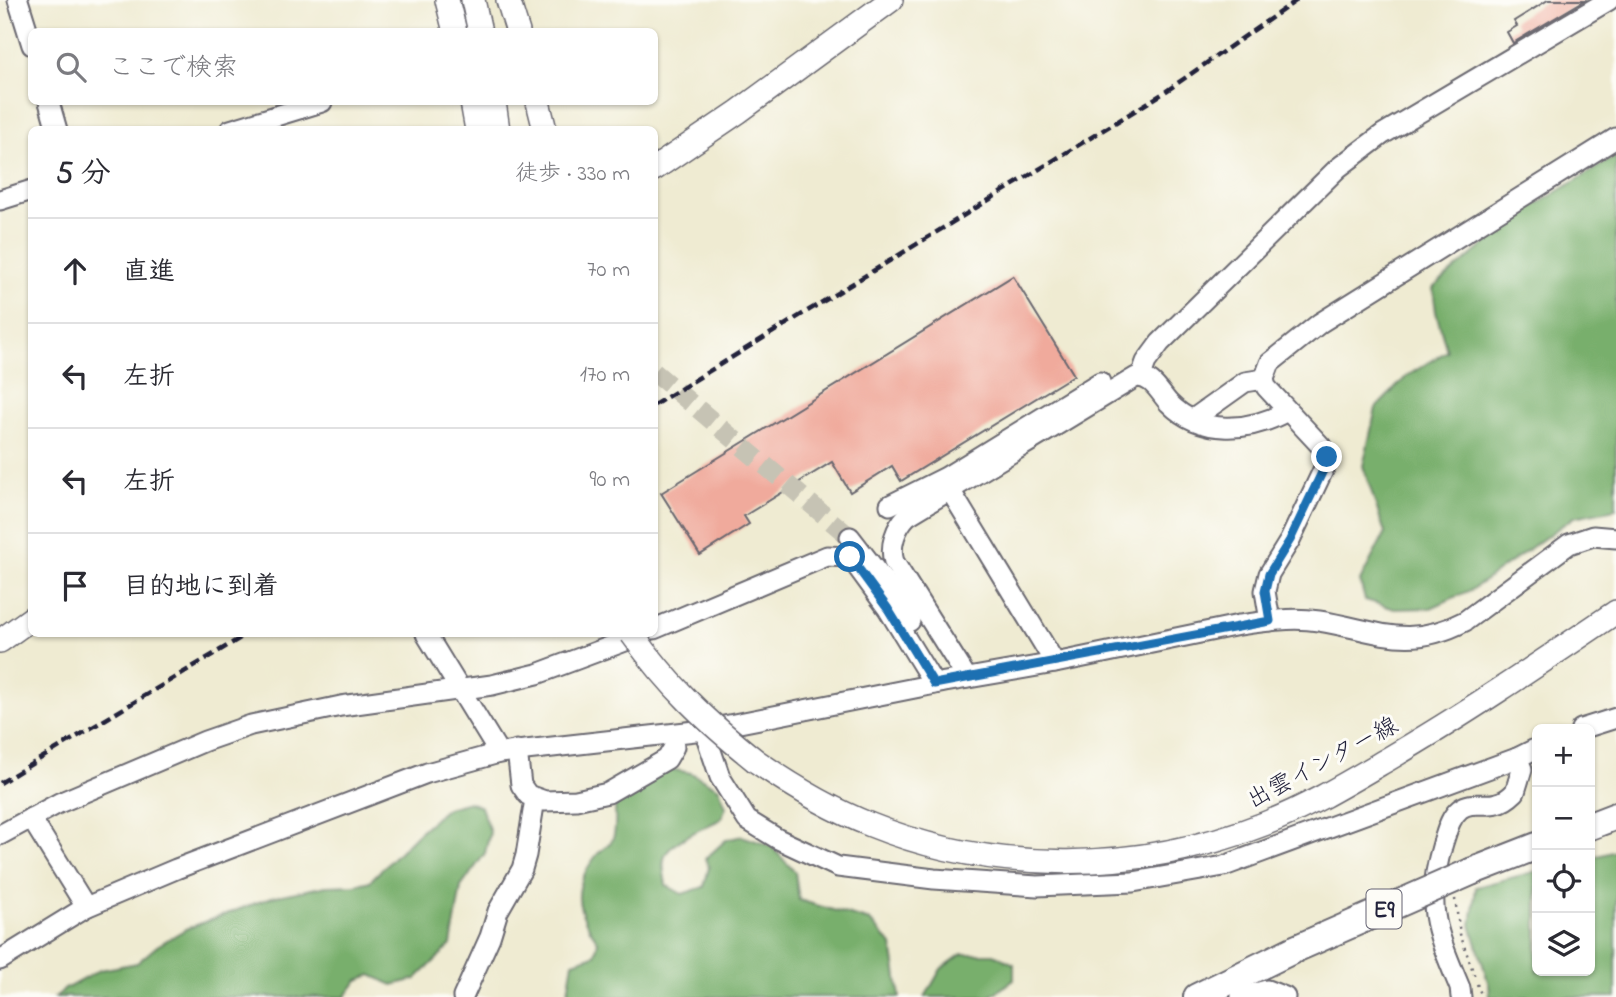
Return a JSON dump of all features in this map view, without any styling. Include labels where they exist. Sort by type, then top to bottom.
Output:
[{"type":"highway","points":[[1595,824],[1616,816]]},
{"type":"highway","name":"E9","points":[[1197,997],[1295,949],[1532,848]]},
{"type":"main road","points":[[447,0],[454,28]]},
{"type":"main road","points":[[473,0],[479,28]]},
{"type":"main road","points":[[508,0],[517,28]]},
{"type":"main road","points":[[658,166],[738,112],[891,0]]},
{"type":"main road","points":[[473,105],[476,126]]},
{"type":"main road","points":[[494,105],[497,126]]},
{"type":"main road","points":[[539,105],[544,126]]},
{"type":"main road","name":"出雲インター線","points":[[634,637],[679,694],[703,718],[756,761],[810,796],[871,825],[966,852],[1016,859],[1078,862],[1158,853],[1235,835],[1265,824],[1334,791],[1429,734],[1616,612]]},
{"type":"main road","points":[[0,641],[28,621]]},
{"type":"street","points":[[18,0],[28,32]]},
{"type":"street","points":[[967,678],[892,556],[892,545],[903,521],[1143,369],[1160,343],[1338,168],[1383,134],[1609,0]]},
{"type":"street","points":[[50,105],[56,126]]},
{"type":"street","points":[[243,126],[312,105]]},
{"type":"street","points":[[1270,621],[1265,591],[1269,574],[1290,540],[1326,464],[1326,452],[1269,393],[1264,379],[1270,363],[1320,323],[1616,138]]},
{"type":"street","points":[[0,200],[28,191]]},
{"type":"street","points":[[890,505],[946,477],[1134,362],[1143,369],[1171,405],[1193,419],[1210,425],[1239,428],[1263,423],[1287,411]]},
{"type":"street","points":[[1193,419],[1245,382],[1264,379]]},
{"type":"street","points":[[950,490],[1055,663]]},
{"type":"street","points":[[0,960],[86,907],[176,869],[427,773],[508,752],[704,730],[1239,625],[1305,620],[1387,636],[1422,637],[1465,621],[1569,544],[1593,536],[1616,538]]},
{"type":"street","points":[[850,537],[894,594],[939,683]]},
{"type":"street","points":[[658,627],[827,556],[850,557],[939,683]]},
{"type":"street","points":[[428,637],[461,690],[508,752],[521,785],[528,795],[535,799],[576,800],[608,793],[667,759],[674,747],[673,734]]},
{"type":"street","points":[[0,835],[59,803],[205,741],[251,725],[341,706],[461,690],[537,674],[635,637]]},
{"type":"street","points":[[1595,725],[1616,718]]},
{"type":"street","points":[[704,730],[720,777],[747,820],[778,839],[838,867],[934,879],[1037,886],[1133,882],[1224,866],[1532,750]]},
{"type":"street","points":[[1461,997],[1460,988],[1439,939],[1433,896],[1434,872],[1453,817],[1461,809],[1470,804],[1495,804],[1516,792],[1522,769],[1517,758]]},
{"type":"street","points":[[463,997],[490,937],[498,911],[522,869],[535,799]]},
{"type":"street","points":[[31,818],[86,907]]},
{"type":"street","points":[[1241,997],[1267,990],[1285,997]]},
{"type":"path","points":[[1455,895],[1460,934],[1482,997]]},
{"type":"green space","points":[[1616,156],[1616,509],[1574,517],[1473,589],[1431,608],[1395,609],[1365,600],[1360,581],[1385,533],[1363,466],[1376,408],[1407,376],[1447,351],[1436,312],[1433,288],[1521,214]]},
{"type":"green space","points":[[670,769],[691,773],[719,788],[726,807],[721,819],[698,830],[668,850],[663,863],[666,885],[682,894],[704,887],[709,867],[705,859],[726,840],[742,836],[771,846],[795,872],[799,900],[870,921],[892,945],[900,997],[567,997],[573,962],[595,955],[598,941],[584,919],[579,899],[580,889],[588,868],[614,837],[615,807],[639,784]]},
{"type":"green space","points":[[469,802],[481,807],[490,832],[485,853],[461,887],[451,945],[416,979],[393,985],[371,975],[358,980],[345,997],[55,997],[100,970],[137,963],[157,946],[186,929],[272,897],[326,886],[355,885],[370,881],[447,808]]},
{"type":"green space","points":[[1616,851],[1616,997],[1490,997],[1471,925],[1476,887],[1532,872],[1532,976],[1595,976],[1595,857]]},
{"type":"green space","points":[[962,954],[994,954],[1014,964],[1014,980],[989,997],[925,997],[941,969]]},
{"type":"building","points":[[1548,0],[1585,0],[1513,43],[1507,32],[1517,26],[1514,21]]},
{"type":"building","points":[[1013,276],[1074,375],[901,481],[892,466],[850,492],[832,462],[744,516],[749,524],[700,555],[661,493]]},
{"type":"tunnel","points":[[658,375],[850,537]]},
{"type":"railway","points":[[658,403],[1162,94],[1297,0]]},
{"type":"railway","points":[[0,783],[242,637]]},
{"type":"route","points":[[850,557],[888,609],[934,684],[1270,621],[1265,591],[1269,574],[1290,540],[1327,457]]}]
